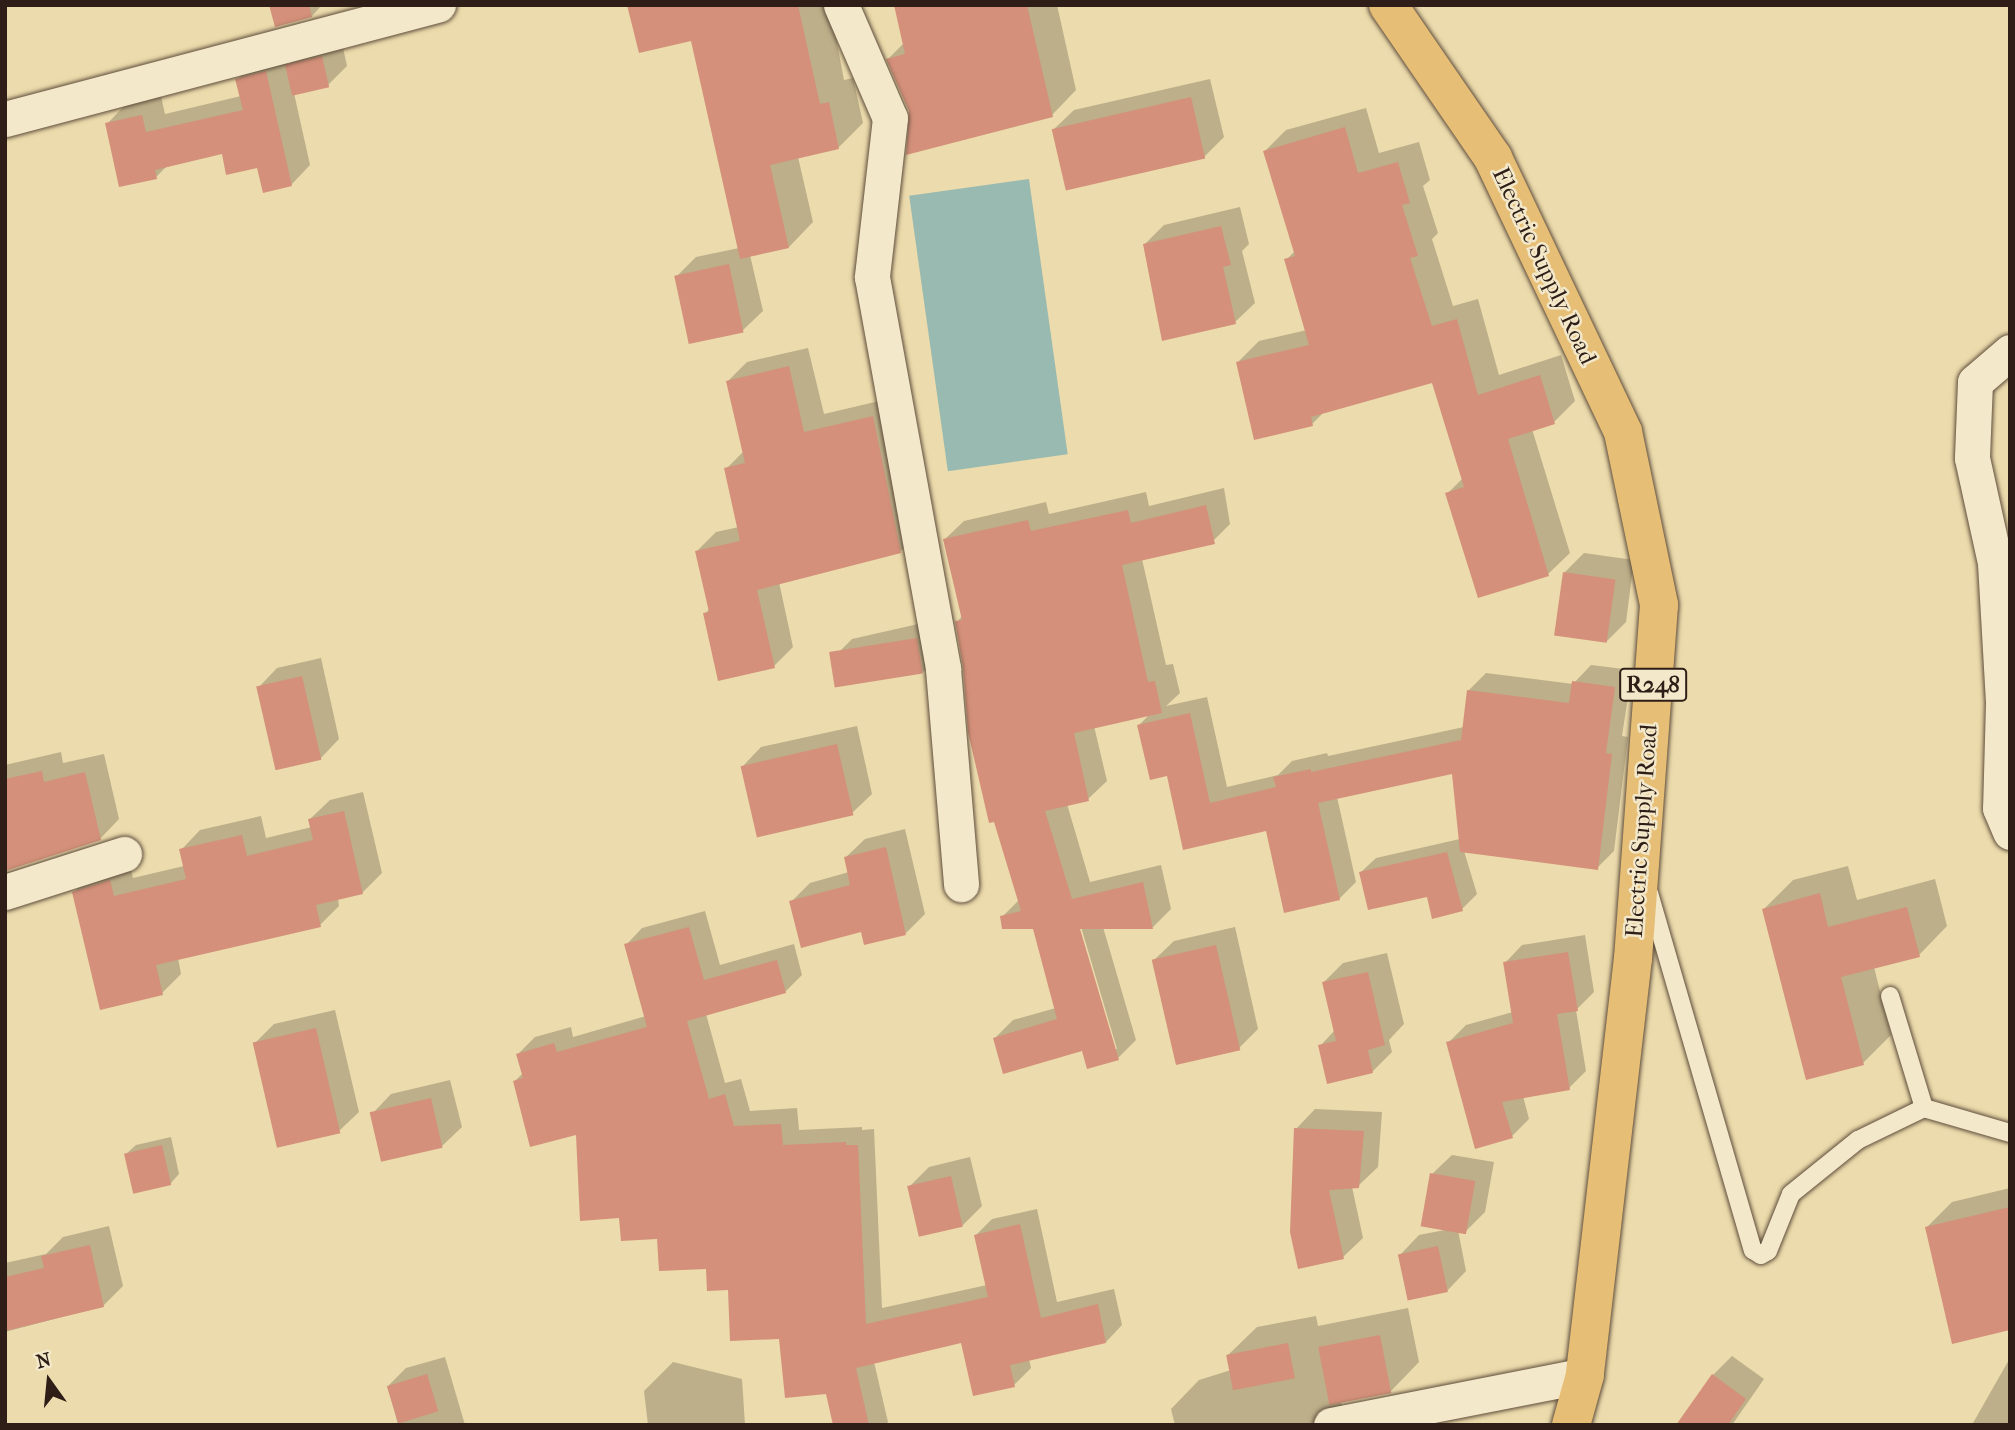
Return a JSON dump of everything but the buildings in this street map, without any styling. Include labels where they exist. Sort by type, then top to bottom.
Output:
[{"type":"main road","name":"Electric Supply Road","points":[[1388,5],[1493,159],[1623,432],[1659,605],[1633,958],[1585,1375],[1571,1425]]},
{"type":"street","points":[[5,119],[438,5]]},
{"type":"street","points":[[841,5],[890,118],[873,277],[943,669],[961,884]]},
{"type":"street","points":[[2010,352],[1975,382],[1972,458],[1995,563],[2003,703],[2000,808],[2010,832]]},
{"type":"street","points":[[5,892],[124,854]]},
{"type":"street","points":[[1331,1425],[1585,1375]]},
{"type":"lane","points":[[1640,862],[1753,1250],[1761,1255],[1768,1251],[1791,1194],[1858,1140],[1924,1108],[2010,1133]]},
{"type":"lane","points":[[1890,996],[1924,1108]]},
{"type":"water","points":[[1029,179],[1068,454],[948,471],[909,196]]}]
